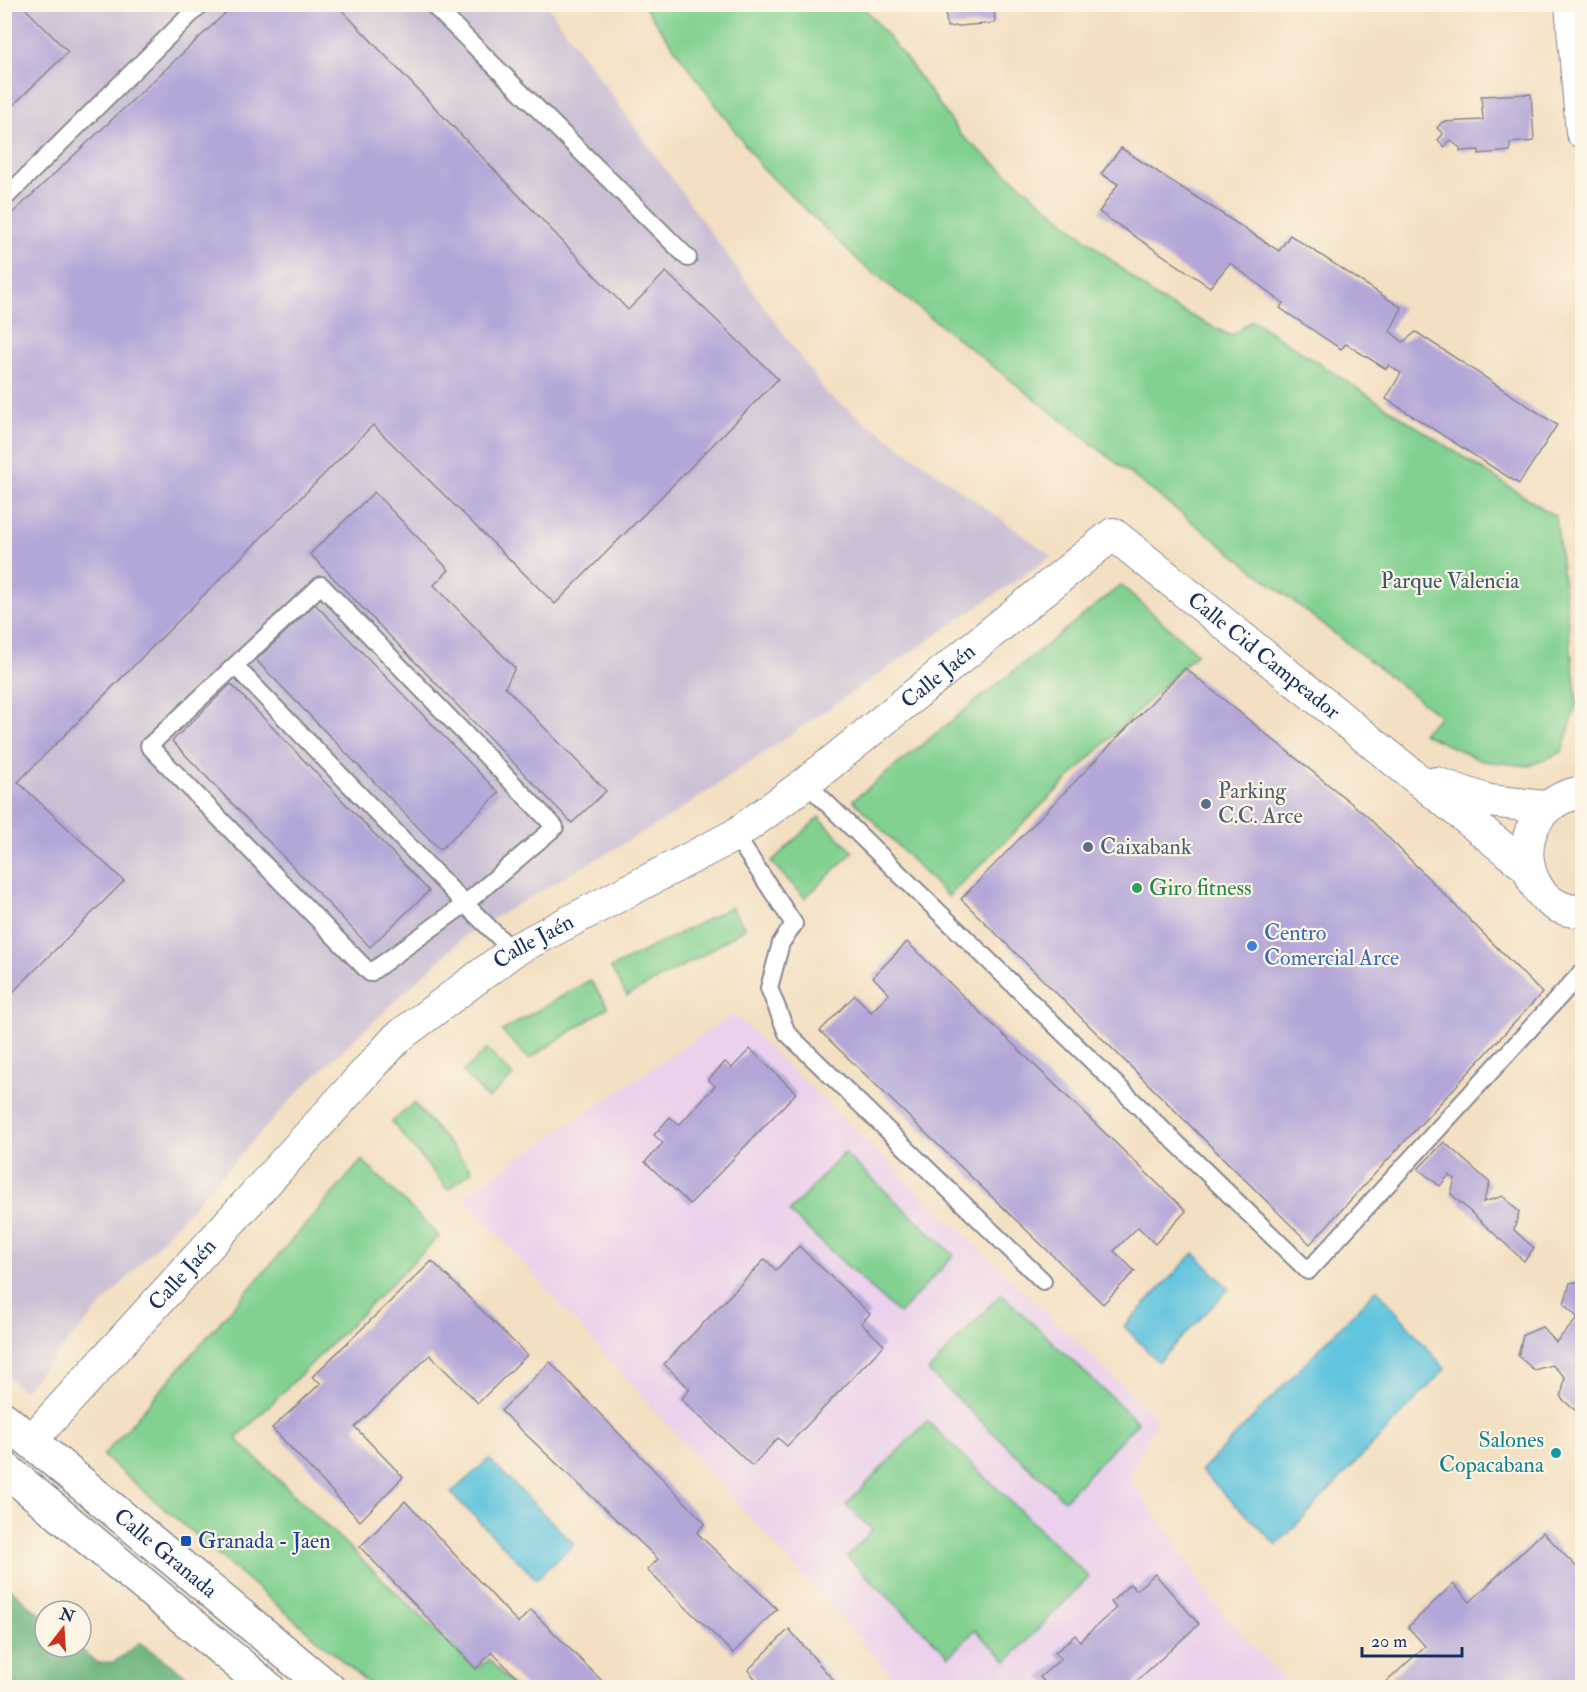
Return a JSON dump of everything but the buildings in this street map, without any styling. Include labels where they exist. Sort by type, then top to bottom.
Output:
[{"type":"street","points":[[1571,4],[1582,132]]},
{"type":"street","name":"Calle Cid Campeador","points":[[1113,534],[1528,868]]},
{"type":"street","name":"Calle Jaén","points":[[31,1441],[397,1038],[513,951],[735,835],[806,783],[1113,534]]},
{"type":"street","points":[[1416,776],[1489,801],[1545,807]]},
{"type":"street","points":[[1581,914],[1556,904],[1538,889],[1528,868],[1528,835],[1545,807],[1562,796],[1582,791]]},
{"type":"street","name":"Calle Granada","points":[[4,1419],[328,1688]]},
{"type":"street","name":"Calle Granada","points":[[4,1468],[268,1688]]},
{"type":"lane","points":[[4,199],[201,4]]},
{"type":"lane","points":[[432,4],[688,258]]},
{"type":"lane","points":[[321,585],[555,827],[465,904],[370,973],[149,746],[321,585]]},
{"type":"lane","points":[[235,666],[513,951]]},
{"type":"lane","points":[[806,783],[1308,1271],[1582,972]]},
{"type":"lane","points":[[735,835],[794,924],[781,943],[769,988],[787,1033],[1043,1281]]},
{"type":"shaded area","points":[[4,5],[547,5],[827,394],[1052,556],[673,815],[468,933],[300,1090],[23,1391],[4,1373]]},
{"type":"shaded area","points":[[733,1014],[1157,1419],[1129,1478],[1178,1547],[1208,1596],[1290,1687],[902,1687],[463,1196]]},
{"type":"green space","name":"Parque Valencia","points":[[643,5],[862,5],[907,60],[962,136],[1158,299],[1231,336],[1252,320],[1556,517],[1577,703],[1562,752],[1529,766],[1482,761],[1422,733],[1440,716],[861,263],[762,168]]},
{"type":"green space","points":[[1121,585],[1197,653],[948,897],[853,800]]},
{"type":"green space","points":[[819,817],[853,852],[805,898],[771,862]]},
{"type":"green space","points":[[731,907],[745,928],[701,956],[627,996],[611,968]]},
{"type":"green space","points":[[590,980],[608,1007],[529,1059],[502,1031]]},
{"type":"green space","points":[[487,1049],[513,1076],[488,1099],[463,1072]]},
{"type":"green space","points":[[414,1103],[472,1171],[448,1190],[392,1122]]},
{"type":"green space","points":[[844,1153],[954,1255],[899,1314],[789,1212]]},
{"type":"green space","points":[[362,1160],[439,1236],[236,1439],[476,1669],[489,1660],[514,1687],[373,1687],[103,1456]]},
{"type":"green space","points":[[1001,1294],[1138,1422],[1064,1500],[928,1371]]},
{"type":"green space","points":[[927,1421],[1089,1577],[1007,1661],[975,1630],[949,1656],[847,1557],[872,1530],[846,1505]]},
{"type":"green space","points":[[5,1584],[33,1608],[33,1659],[92,1659],[97,1663],[114,1662],[140,1643],[202,1687],[5,1687]]},
{"type":"water","points":[[1194,1253],[1229,1289],[1158,1362],[1124,1326]]},
{"type":"water","points":[[1377,1289],[1445,1369],[1277,1545],[1201,1471]]},
{"type":"water","points":[[489,1459],[574,1544],[536,1579],[451,1493]]},
{"type":"place","name":"Parking C.C. Arce","points":[[1206,804]]},
{"type":"place","name":"Caixabank","points":[[1088,847]]},
{"type":"place","name":"Giro fitness","points":[[1137,888]]},
{"type":"place","name":"Centro Comercial Arce","points":[[1252,946]]},
{"type":"place","name":"Salones Copacabana","points":[[1556,1453]]},
{"type":"place","name":"Granada - Jaen","points":[[186,1541]]}]
